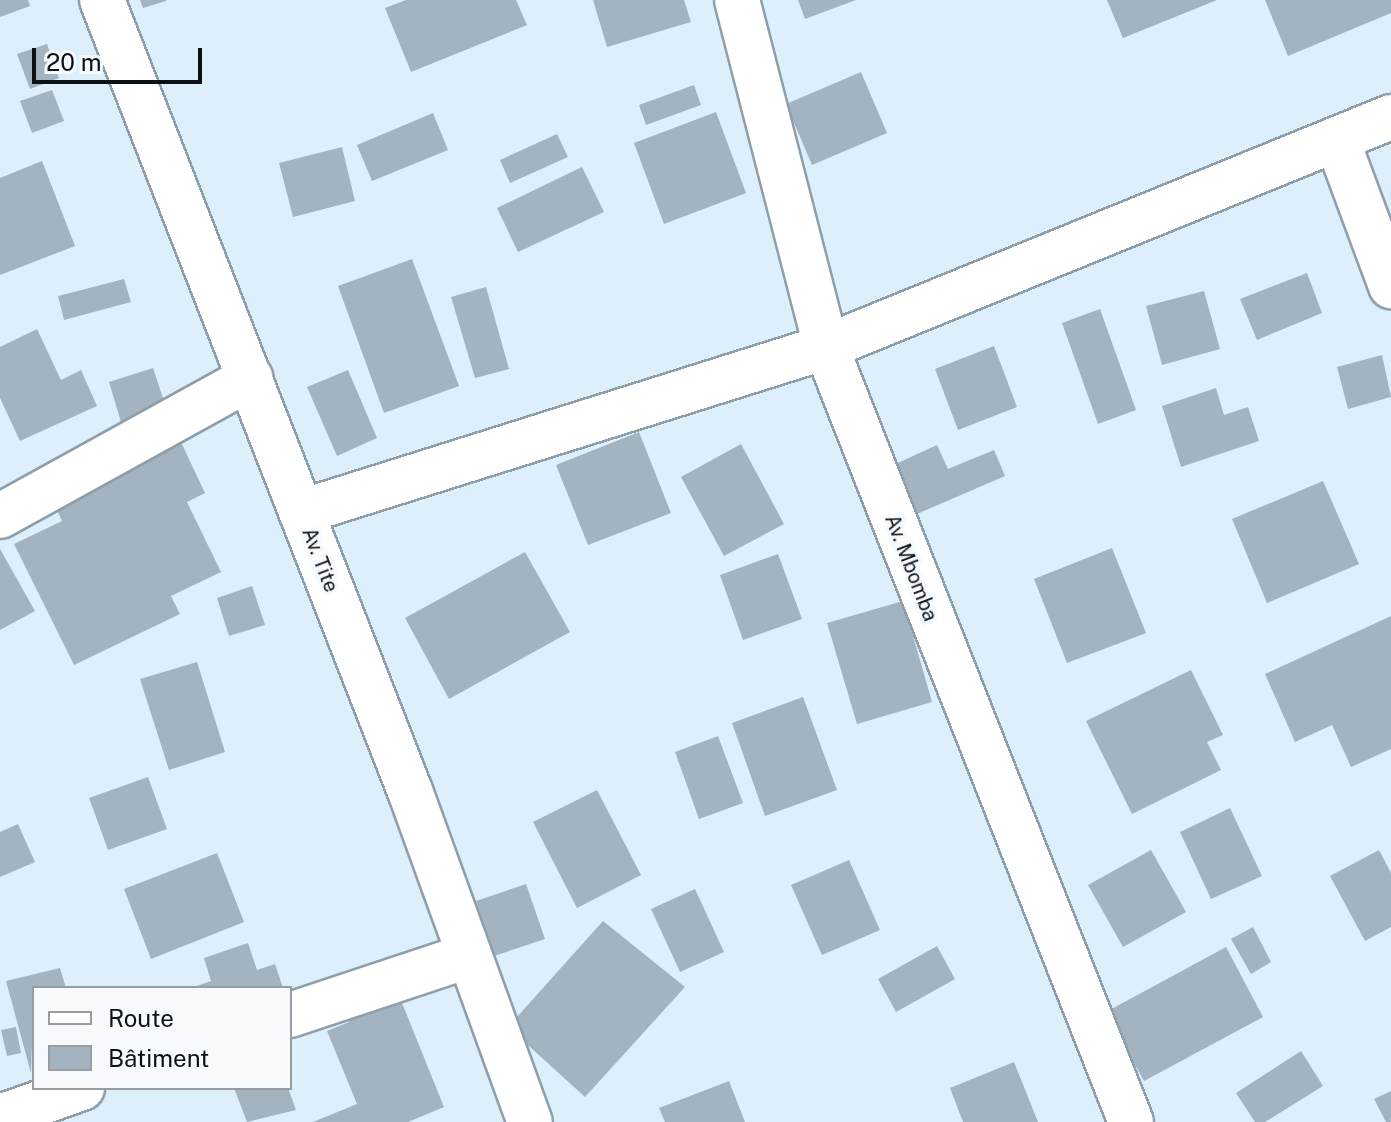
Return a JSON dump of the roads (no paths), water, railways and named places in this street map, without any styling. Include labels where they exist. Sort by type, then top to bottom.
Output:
[{"type":"street","name":"Av. Tite","points":[[102,0],[410,791],[467,956],[530,1122]]},
{"type":"street","name":"Av. Mbomba","points":[[737,0],[826,347],[1054,938],[1131,1122]]},
{"type":"street","points":[[301,512],[826,347],[1391,117]]},
{"type":"street","points":[[1337,140],[1391,286]]},
{"type":"street","points":[[0,516],[250,378]]},
{"type":"street","points":[[292,1014],[467,956]]},
{"type":"street","points":[[0,1117],[76,1090]]}]
